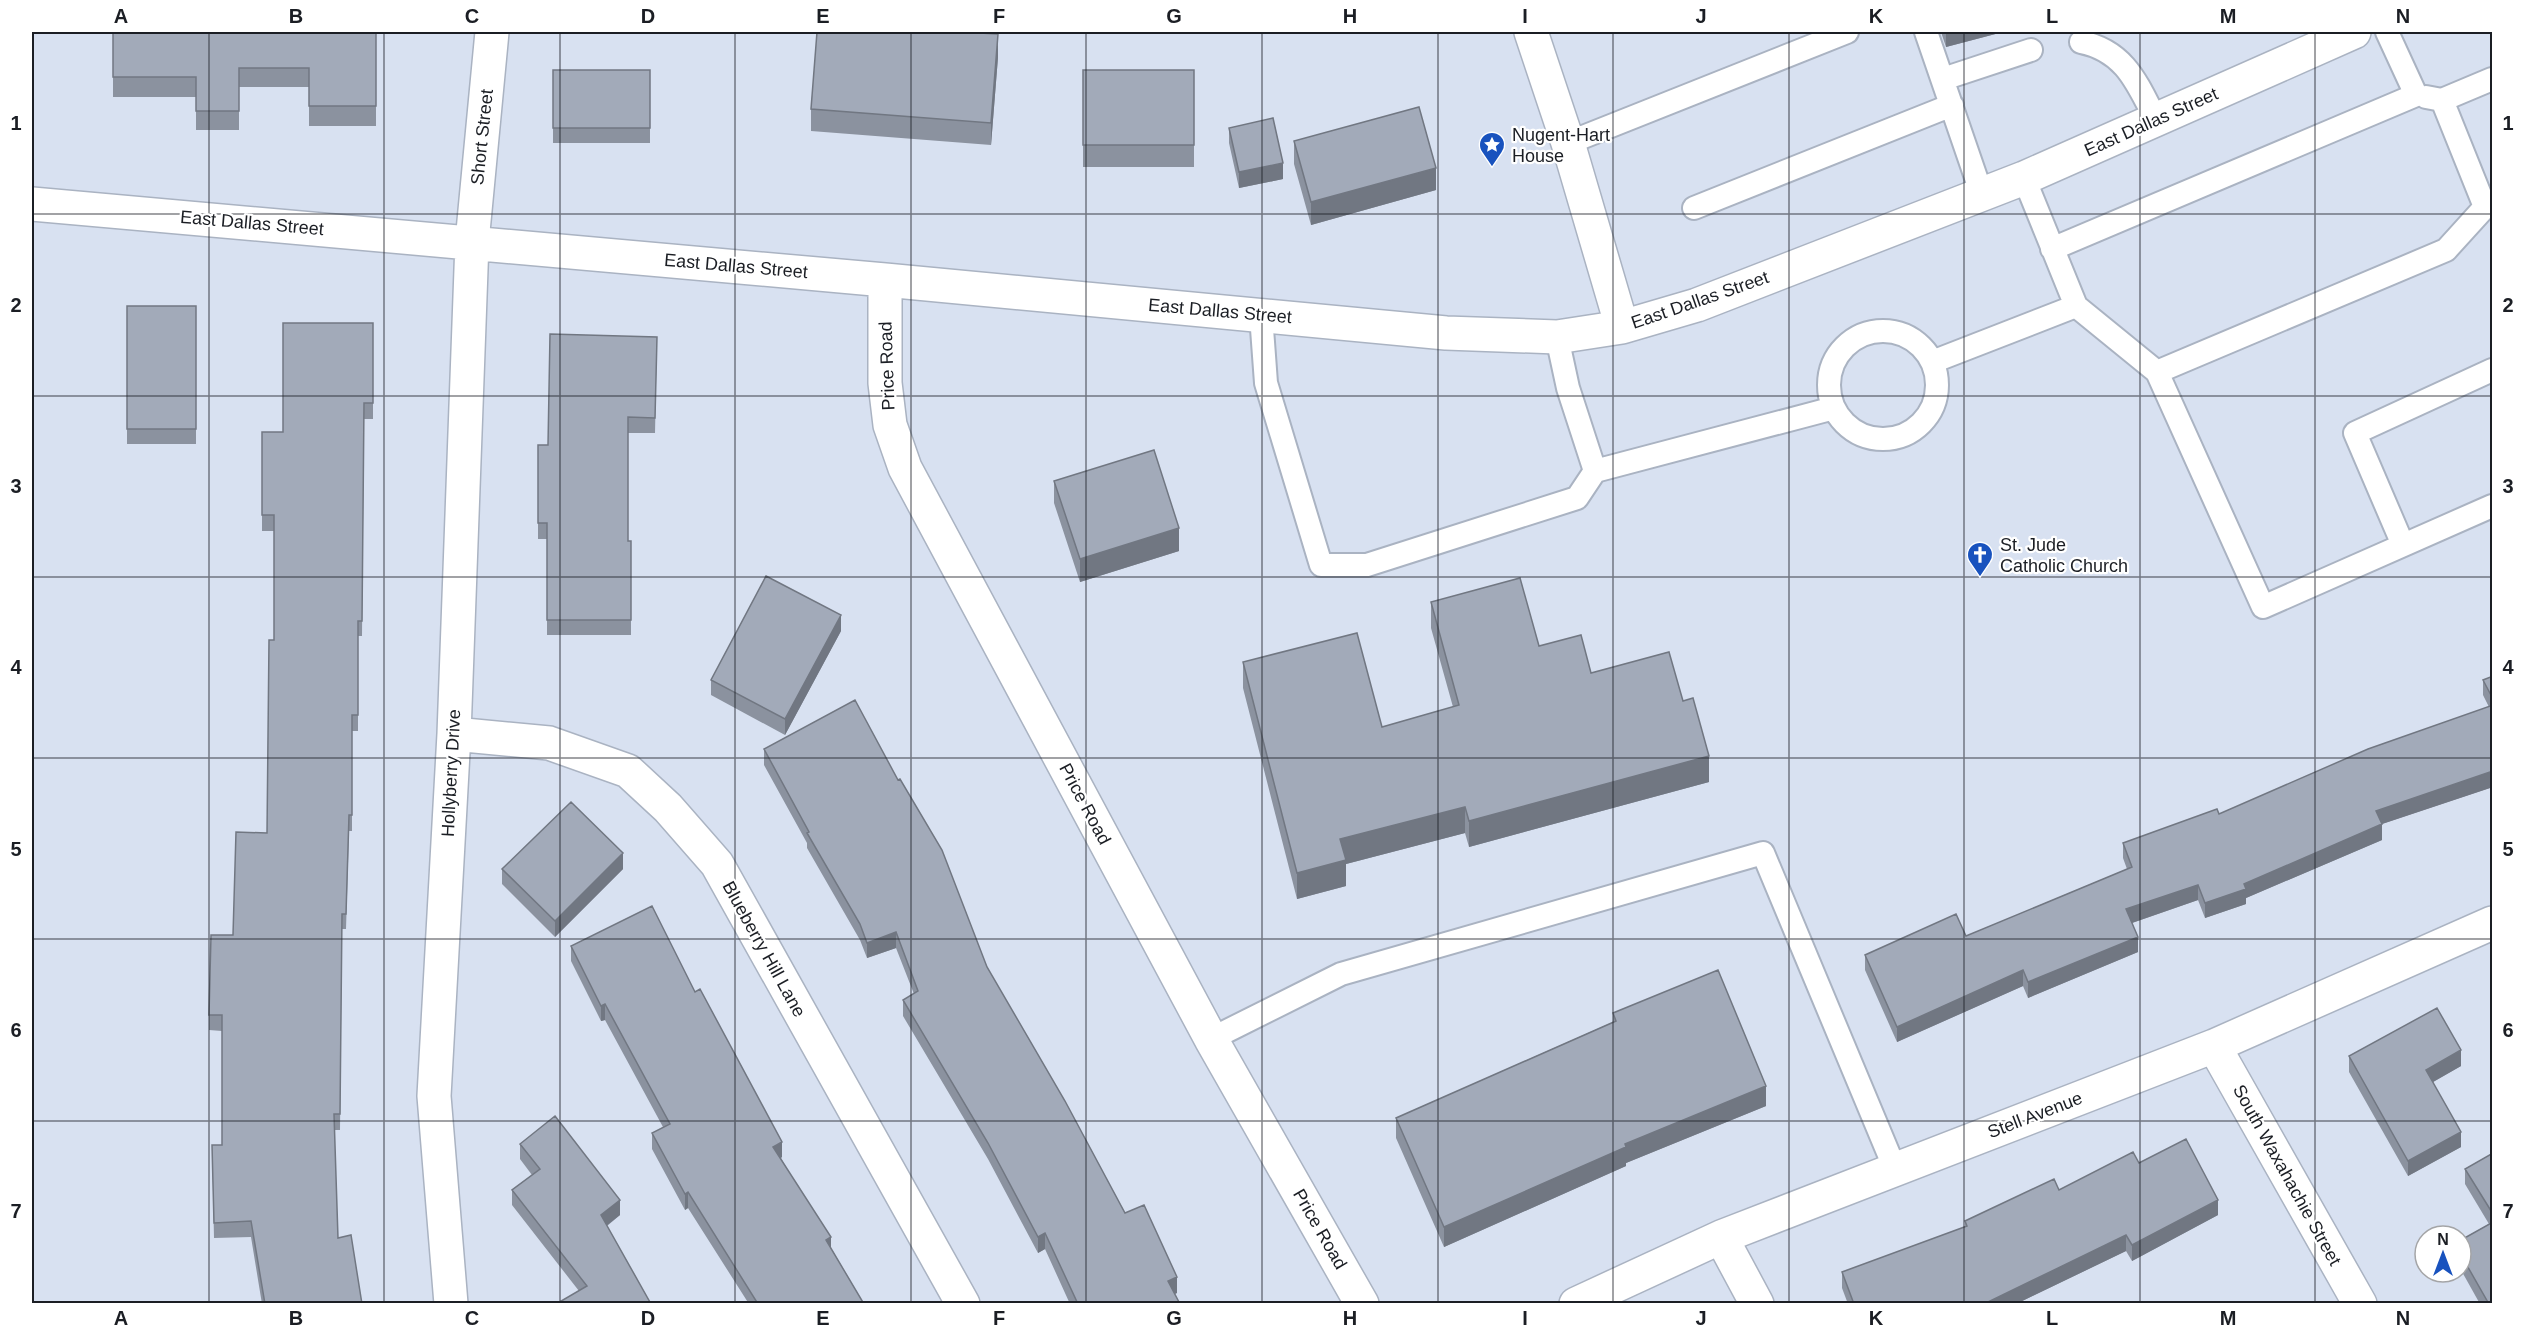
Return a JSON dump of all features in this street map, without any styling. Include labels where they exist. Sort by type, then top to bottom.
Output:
[{"type":"street","name":"Short Street","points":[[472,242],[492,32]]},
{"type":"street","points":[[1531,32],[1568,143],[1622,327]]},
{"type":"street","name":"East Dallas Street","points":[[32,204],[472,242],[1446,333],[1557,337],[1622,327],[1697,305],[2024,178],[2354,32]]},
{"type":"street","name":"Hollyberry Drive","points":[[451,1304],[435,1096],[454,734],[472,242]]},
{"type":"street","name":"Price Road","points":[[885,280],[885,383],[890,425],[905,468],[1211,1039],[1362,1304]]},
{"type":"street","name":"Blueberry Hill Lane","points":[[454,734],[549,743],[628,771],[668,808],[717,864],[963,1304]]},
{"type":"street","name":"Stell Avenue","points":[[1576,1304],[1720,1237],[2214,1046],[2493,923]]},
{"type":"street","name":"South Waxahachie Street","points":[[2214,1046],[2360,1304]]},
{"type":"street","points":[[1720,1237],[1757,1304]]},
{"type":"lane","points":[[1568,143],[1846,32]]},
{"type":"lane","points":[[1926,32],[1982,195]]},
{"type":"lane","points":[[2387,32],[2416,95]]},
{"type":"lane","points":[[2081,42],[2097,45],[2117,57],[2133,77],[2156,120]]},
{"type":"lane","points":[[1943,80],[2031,50]]},
{"type":"lane","points":[[2052,249],[2416,95],[2442,100],[2493,79]]},
{"type":"lane","points":[[2157,372],[2446,249],[2485,207],[2442,100]]},
{"type":"lane","points":[[1694,208],[1952,105]]},
{"type":"lane","points":[[2024,178],[2076,306],[2157,372],[2263,607],[2493,506]]},
{"type":"lane","points":[[1932,362],[2076,306]]},
{"type":"lane","points":[[1261,315],[1266,383],[1321,565],[1367,565],[1577,498],[1594,471],[1834,408]]},
{"type":"lane","points":[[1876,331],[1893,331],[1910,337],[1923,348],[1932,362],[1937,380],[1935,399],[1928,416],[1914,429],[1897,437],[1878,439],[1860,434],[1845,423],[1834,408],[1828,392],[1829,374],[1835,359],[1845,345],[1860,335],[1876,331]]},
{"type":"lane","points":[[1557,337],[1568,388],[1594,471]]},
{"type":"lane","points":[[2403,545],[2355,433],[2493,370]]},
{"type":"lane","points":[[1211,1039],[1341,974],[1762,853],[1895,1169]]},
{"type":"building","points":[[113,32],[376,32],[376,106],[309,106],[309,68],[239,68],[239,111],[196,111],[196,77],[113,77]]},
{"type":"building","points":[[817,32],[998,34],[991,123],[811,109]]},
{"type":"building","points":[[553,70],[650,70],[650,128],[553,128]]},
{"type":"building","points":[[1083,70],[1194,70],[1194,145],[1083,145]]},
{"type":"building","points":[[1419,107],[1436,168],[1311,202],[1294,141]]},
{"type":"building","points":[[1273,118],[1283,163],[1239,172],[1229,128]]},
{"type":"building","points":[[127,306],[196,306],[196,429],[127,429]]},
{"type":"building","points":[[283,323],[373,323],[373,403],[364,403],[362,621],[358,621],[358,715],[352,715],[352,815],[349,815],[346,914],[342,914],[340,1114],[334,1114],[338,1238],[351,1235],[362,1304],[265,1304],[251,1221],[214,1223],[212,1145],[222,1145],[222,1015],[209,1015],[211,935],[233,935],[236,832],[267,833],[269,640],[274,640],[274,515],[262,515],[262,432],[283,432]]},
{"type":"building","points":[[550,334],[657,337],[655,418],[628,417],[628,541],[631,541],[631,620],[547,620],[547,523],[538,523],[538,445],[548,445]]},
{"type":"building","points":[[1154,450],[1179,528],[1080,559],[1054,481]]},
{"type":"building","points":[[766,576],[841,615],[785,719],[711,680]]},
{"type":"building","points":[[1520,578],[1539,646],[1581,635],[1591,673],[1669,652],[1683,701],[1693,698],[1709,756],[1469,821],[1465,807],[1340,839],[1346,860],[1297,873],[1243,662],[1357,633],[1382,727],[1459,705],[1431,602]]},
{"type":"building","points":[[2493,676],[2493,699],[2483,680]]},
{"type":"building","points":[[855,700],[898,780],[900,779],[942,850],[987,967],[1065,1101],[1125,1213],[1144,1205],[1177,1277],[1168,1281],[1180,1304],[1078,1304],[1045,1233],[1038,1237],[988,1143],[903,1000],[918,991],[896,932],[867,943],[860,924],[807,833],[809,832],[764,749]]},
{"type":"building","points":[[2493,705],[2493,771],[2376,811],[2382,824],[2244,884],[2246,889],[2205,903],[2198,885],[2126,909],[2138,937],[2028,982],[2023,970],[1897,1027],[1865,955],[1956,914],[1966,936],[2132,867],[2123,843],[2217,809],[2219,814],[2368,749]]},
{"type":"building","points":[[571,802],[623,853],[555,921],[502,869]]},
{"type":"building","points":[[652,906],[695,992],[700,989],[782,1142],[773,1147],[831,1237],[826,1240],[864,1304],[758,1304],[688,1192],[685,1194],[652,1133],[670,1124],[605,1004],[601,1006],[571,946]]},
{"type":"building","points":[[1718,970],[1766,1086],[1625,1144],[1626,1147],[1444,1227],[1396,1118],[1616,1021],[1613,1013]]},
{"type":"building","points":[[2437,1008],[2461,1050],[2426,1070],[2461,1132],[2408,1161],[2349,1056]]},
{"type":"building","points":[[555,1116],[620,1200],[601,1215],[651,1304],[556,1304],[587,1286],[512,1190],[540,1169],[520,1144]]},
{"type":"building","points":[[2186,1139],[2218,1200],[2132,1245],[2126,1235],[1984,1304],[1854,1304],[1842,1272],[1967,1226],[1965,1221],[2054,1179],[2059,1190],[2133,1152],[2139,1163]]},
{"type":"building","points":[[2493,1153],[2493,1214],[2465,1169]]},
{"type":"building","points":[[2493,1222],[2493,1304],[2489,1304],[2473,1276],[2473,1233]]},
{"type":"place","name":"Nugent-Hart House","points":[[1492,168]]},
{"type":"place","name":"St. Jude Catholic Church","points":[[1980,578]]}]
